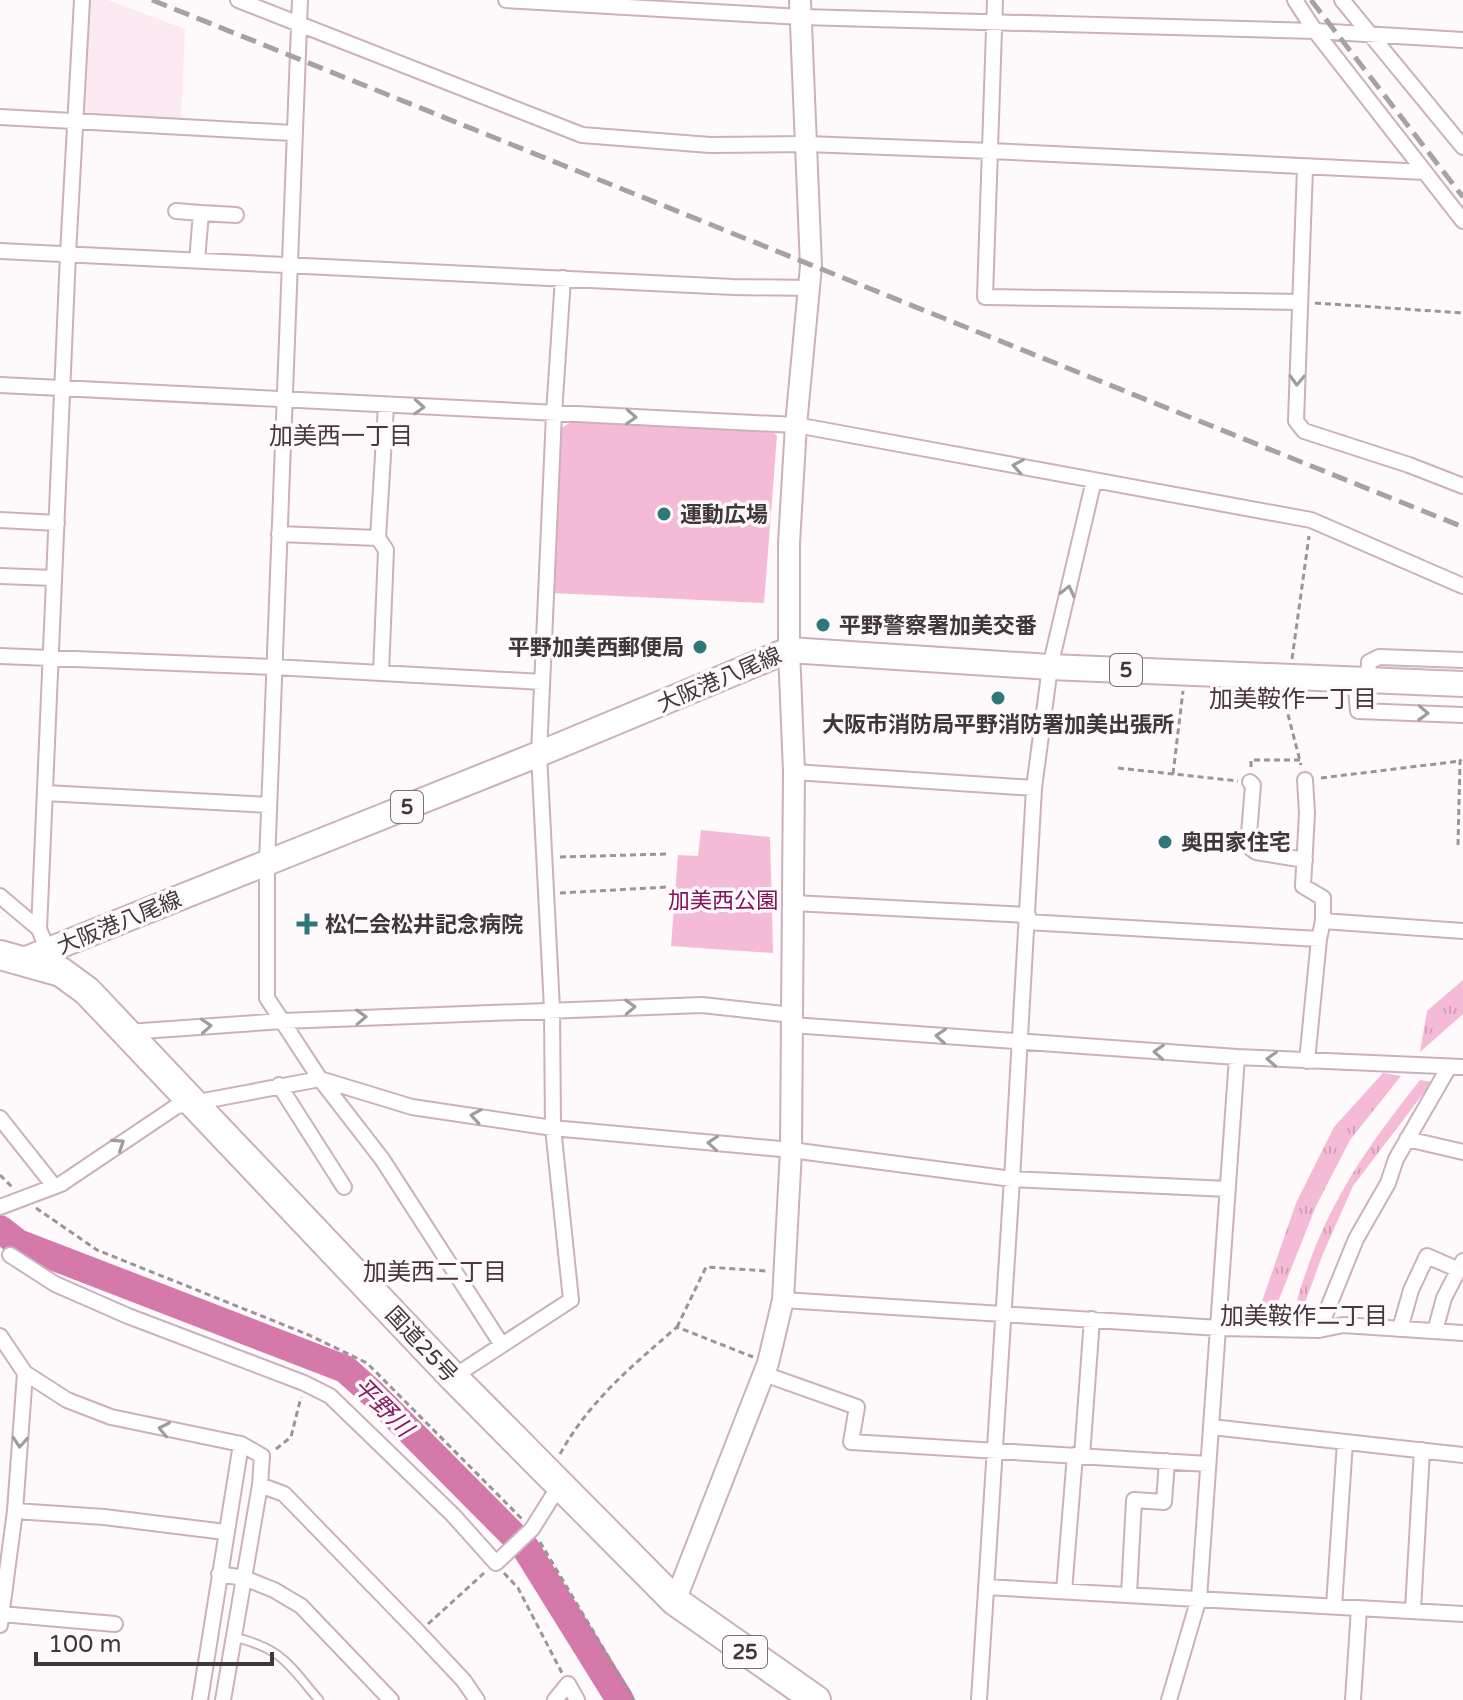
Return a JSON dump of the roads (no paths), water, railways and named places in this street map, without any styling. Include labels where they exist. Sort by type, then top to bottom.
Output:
[{"type":"highway","name":"国道25号","points":[[28,949],[87,991],[128,1032],[453,1377],[556,1475],[675,1601],[816,1700]]},
{"type":"main road","name":"大阪港八尾線","points":[[28,949],[267,863],[789,650],[1286,685],[1362,680],[1463,684]]},
{"type":"street","points":[[28,949],[45,793],[82,0]]},
{"type":"street","points":[[238,0],[582,135],[710,145],[807,144],[1425,172]]},
{"type":"street","points":[[300,0],[267,863],[267,998],[320,1079],[382,1159],[502,1345]]},
{"type":"street","points":[[506,0],[800,8],[993,22],[1315,31],[1463,40]]},
{"type":"street","points":[[995,0],[985,297],[1299,302]]},
{"type":"street","points":[[1295,0],[1315,31],[1463,221]]},
{"type":"street","points":[[1342,0],[1463,147]]},
{"type":"street","points":[[675,1601],[766,1368],[783,1300],[791,1150],[793,903],[794,772],[789,543],[796,425],[811,288],[800,8]]},
{"type":"street","points":[[0,117],[293,133]]},
{"type":"street","points":[[1305,168],[1296,421],[1304,431],[1463,486]]},
{"type":"street","points":[[176,211],[236,215]]},
{"type":"street","points":[[197,261],[201,213]]},
{"type":"street","points":[[0,251],[733,287],[811,288]]},
{"type":"street","points":[[453,1377],[571,1300],[553,1128],[552,1009],[539,754],[563,278]]},
{"type":"street","points":[[0,385],[796,425],[1311,520],[1463,586]]},
{"type":"street","points":[[381,673],[386,550],[378,538],[386,406]]},
{"type":"street","points":[[979,1700],[1034,788],[1050,667],[1094,480]]},
{"type":"street","points":[[0,520],[57,523]]},
{"type":"street","points":[[279,534],[378,538]]},
{"type":"street","points":[[0,576],[54,578]]},
{"type":"street","points":[[0,656],[542,682]]},
{"type":"street","points":[[1463,660],[1379,657],[1369,662],[1362,680],[1358,711],[1463,715]]},
{"type":"street","points":[[794,772],[1034,788]]},
{"type":"street","points":[[1305,780],[1303,886],[1323,898],[1307,1061]]},
{"type":"street","points":[[1250,782],[1253,785],[1248,846],[1256,852],[1305,860]]},
{"type":"street","points":[[45,793],[269,805]]},
{"type":"street","points":[[0,896],[28,949]]},
{"type":"street","points":[[793,903],[1319,939]]},
{"type":"street","points":[[1323,921],[1463,931]]},
{"type":"street","points":[[128,1032],[283,1021],[702,1005],[792,1020],[1019,1042],[1237,1057],[1456,1067]]},
{"type":"street","points":[[1169,1700],[1199,1598],[1237,1057]]},
{"type":"street","points":[[1319,1330],[1356,1239],[1388,1183],[1396,1159],[1456,1067]]},
{"type":"street","points":[[7,1204],[54,1186],[177,1106],[320,1079],[412,1107],[553,1128],[791,1150],[1012,1179],[1228,1189]]},
{"type":"street","points":[[279,1085],[344,1187]]},
{"type":"street","points":[[0,1118],[54,1186]]},
{"type":"street","points":[[1407,1139],[1463,1152]]},
{"type":"street","points":[[10,1255],[55,1284],[330,1396],[500,1560],[532,1529],[556,1475]]},
{"type":"street","points":[[1400,1329],[1411,1290],[1427,1256],[1461,1266],[1444,1298],[1435,1331]]},
{"type":"street","points":[[783,1300],[1219,1328],[1319,1330],[1343,1325],[1463,1333]]},
{"type":"street","points":[[1064,1591],[1092,1319]]},
{"type":"street","points":[[0,1336],[25,1373],[67,1400],[111,1417],[241,1444],[262,1456],[260,1485],[223,1700]]},
{"type":"street","points":[[766,1368],[857,1407],[851,1442],[1208,1464]]},
{"type":"street","points":[[25,1373],[15,1511],[1,1619],[115,1624]]},
{"type":"street","points":[[1212,1427],[1463,1455]]},
{"type":"street","points":[[1334,1606],[1345,1442]]},
{"type":"street","points":[[200,1700],[241,1444]]},
{"type":"street","points":[[1413,1610],[1422,1450]]},
{"type":"street","points":[[1129,1594],[1134,1500],[1164,1502],[1167,1461]]},
{"type":"street","points":[[260,1485],[284,1494],[464,1681],[477,1700]]},
{"type":"street","points":[[15,1511],[104,1517],[225,1532]]},
{"type":"street","points":[[219,1574],[244,1578],[274,1590],[301,1606],[391,1700]]},
{"type":"street","points":[[986,1587],[1463,1614]]},
{"type":"street","points":[[1353,1700],[1359,1608]]},
{"type":"street","points":[[555,1700],[568,1684],[577,1700]]},
{"type":"lane","points":[[234,1637],[256,1642],[281,1654],[319,1700]]},
{"type":"waterway","name":"平野川","points":[[0,1229],[18,1243],[345,1369],[525,1547],[620,1700]]},
{"type":"railway","points":[[152,0],[1463,527]]},
{"type":"railway","points":[[1311,0],[1463,197]]},
{"type":"place","name":"運動広場","points":[[664,514]]},
{"type":"place","name":"平野警察署加美交番","points":[[823,625]]},
{"type":"place","name":"平野加美西郵便局","points":[[700,647]]},
{"type":"place","name":"大阪市消防局平野消防署加美出張所","points":[[998,698]]},
{"type":"place","name":"奥田家住宅","points":[[1165,842]]},
{"type":"place","name":"松仁会松井記念病院","points":[[307,924]]},
{"type":"district","name":"加美西一丁目","points":[[341,436]]},
{"type":"district","name":"加美鞍作一丁目","points":[[1293,699]]},
{"type":"district","name":"加美西二丁目","points":[[435,1272]]},
{"type":"district","name":"加美鞍作二丁目","points":[[1304,1316]]},
{"type":"park label","name":"加美西公園","points":[[723,900]]}]
